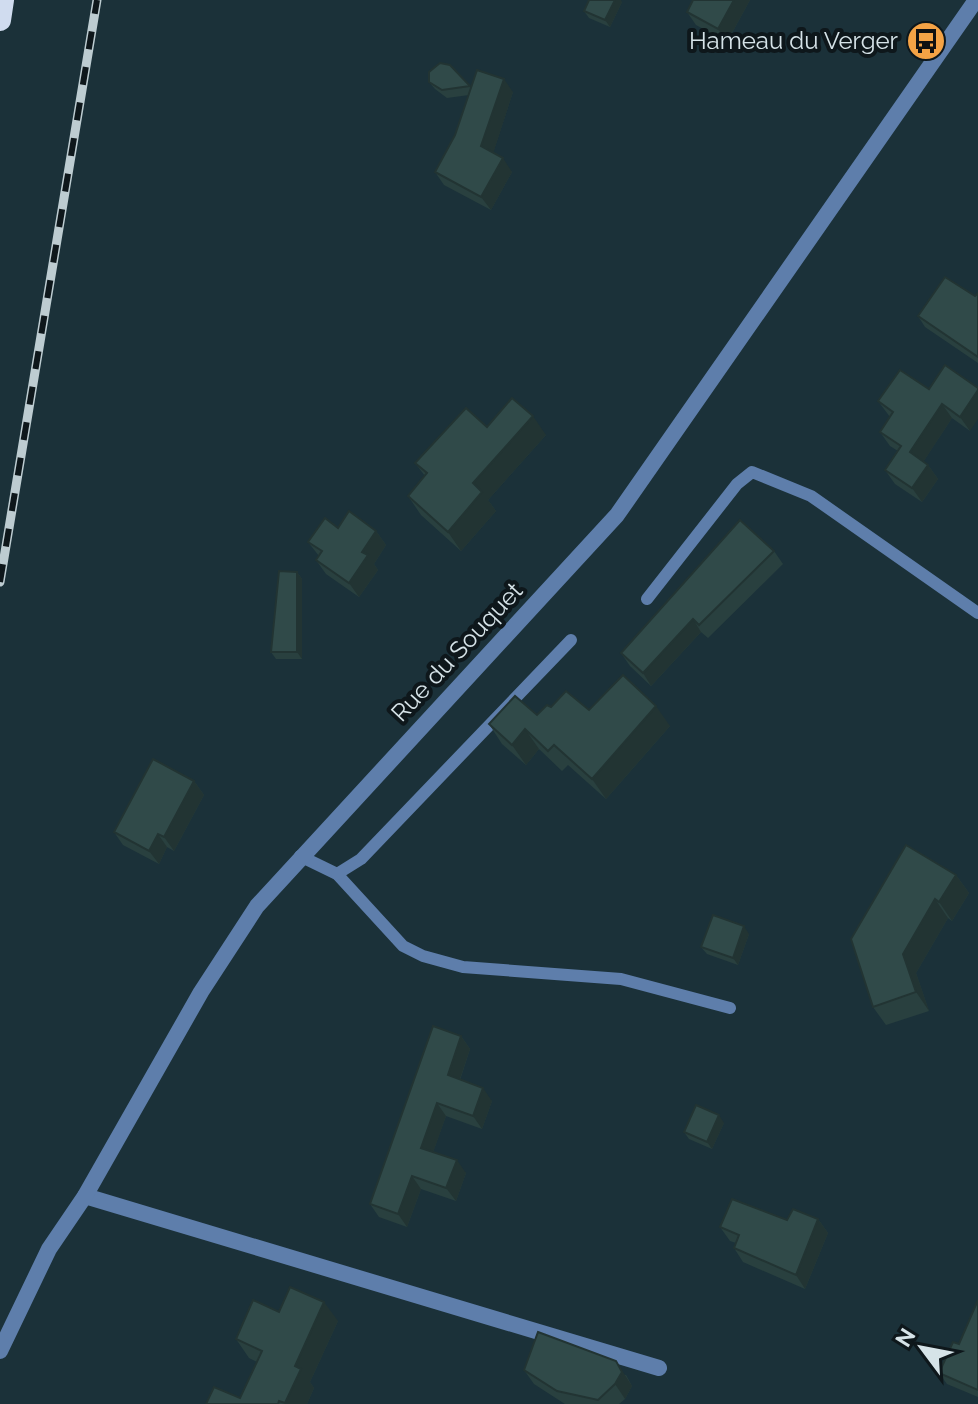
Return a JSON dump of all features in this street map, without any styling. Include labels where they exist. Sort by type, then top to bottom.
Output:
[{"type":"highway","points":[[0,20],[3,0]]},
{"type":"street","name":"Rue du Souquet","points":[[0,1351],[49,1249],[85,1196],[201,992],[257,906],[617,515],[976,0]]},
{"type":"street","points":[[85,1196],[659,1368]]},
{"type":"lane","points":[[647,599],[737,484],[752,472],[811,496],[978,613]]},
{"type":"lane","points":[[337,874],[361,859],[571,640]]},
{"type":"lane","points":[[300,856],[337,874],[403,946],[423,956],[463,967],[621,979],[730,1008]]},
{"type":"building","points":[[589,0],[615,0],[605,20],[584,11]]},
{"type":"building","points":[[693,0],[734,0],[718,29],[687,12]]},
{"type":"building","points":[[440,63],[450,65],[470,86],[442,90],[429,82],[429,72]]},
{"type":"building","points":[[477,70],[504,79],[481,146],[503,158],[481,197],[435,172],[455,135]]},
{"type":"building","points":[[945,277],[975,296],[978,293],[978,357],[918,316]]},
{"type":"building","points":[[945,365],[978,390],[960,417],[942,404],[910,452],[928,465],[912,488],[885,470],[901,446],[880,432],[893,412],[878,401],[900,370],[929,389]]},
{"type":"building","points":[[512,398],[533,416],[473,483],[482,492],[448,532],[408,496],[427,473],[415,463],[466,408],[487,427]]},
{"type":"building","points":[[349,511],[376,531],[362,552],[368,555],[349,583],[316,560],[322,551],[308,542],[325,518],[338,528]]},
{"type":"building","points":[[740,520],[774,551],[699,625],[693,619],[643,673],[621,653]]},
{"type":"building","points":[[279,571],[297,572],[297,652],[271,652]]},
{"type":"building","points":[[623,675],[656,706],[592,779],[554,745],[548,751],[525,729],[512,745],[489,724],[515,696],[537,715],[547,705],[551,707],[566,691],[589,710]]},
{"type":"building","points":[[153,759],[194,781],[164,837],[158,834],[149,851],[114,832]]},
{"type":"building","points":[[906,845],[956,875],[939,902],[935,899],[903,954],[916,992],[873,1007],[851,939]]},
{"type":"building","points":[[713,915],[744,926],[733,958],[701,947]]},
{"type":"building","points":[[433,1026],[461,1036],[448,1075],[483,1088],[473,1116],[437,1103],[421,1148],[457,1160],[446,1188],[412,1176],[398,1214],[370,1204]]},
{"type":"building","points":[[696,1105],[719,1115],[707,1142],[684,1132]]},
{"type":"building","points":[[732,1199],[787,1220],[793,1209],[818,1219],[796,1275],[734,1248],[739,1235],[720,1227]]},
{"type":"building","points":[[290,1287],[324,1302],[295,1366],[301,1369],[285,1403],[206,1404],[214,1387],[240,1398],[262,1351],[236,1339],[253,1300],[279,1312]]},
{"type":"building","points":[[978,1300],[978,1390],[939,1373],[953,1342],[959,1344]]},
{"type":"building","points":[[538,1332],[616,1361],[622,1372],[615,1384],[598,1400],[557,1391],[524,1370]]},
{"type":"railway","points":[[0,582],[97,0]]},
{"type":"place","name":"Hameau du Verger","points":[[926,41]]}]
